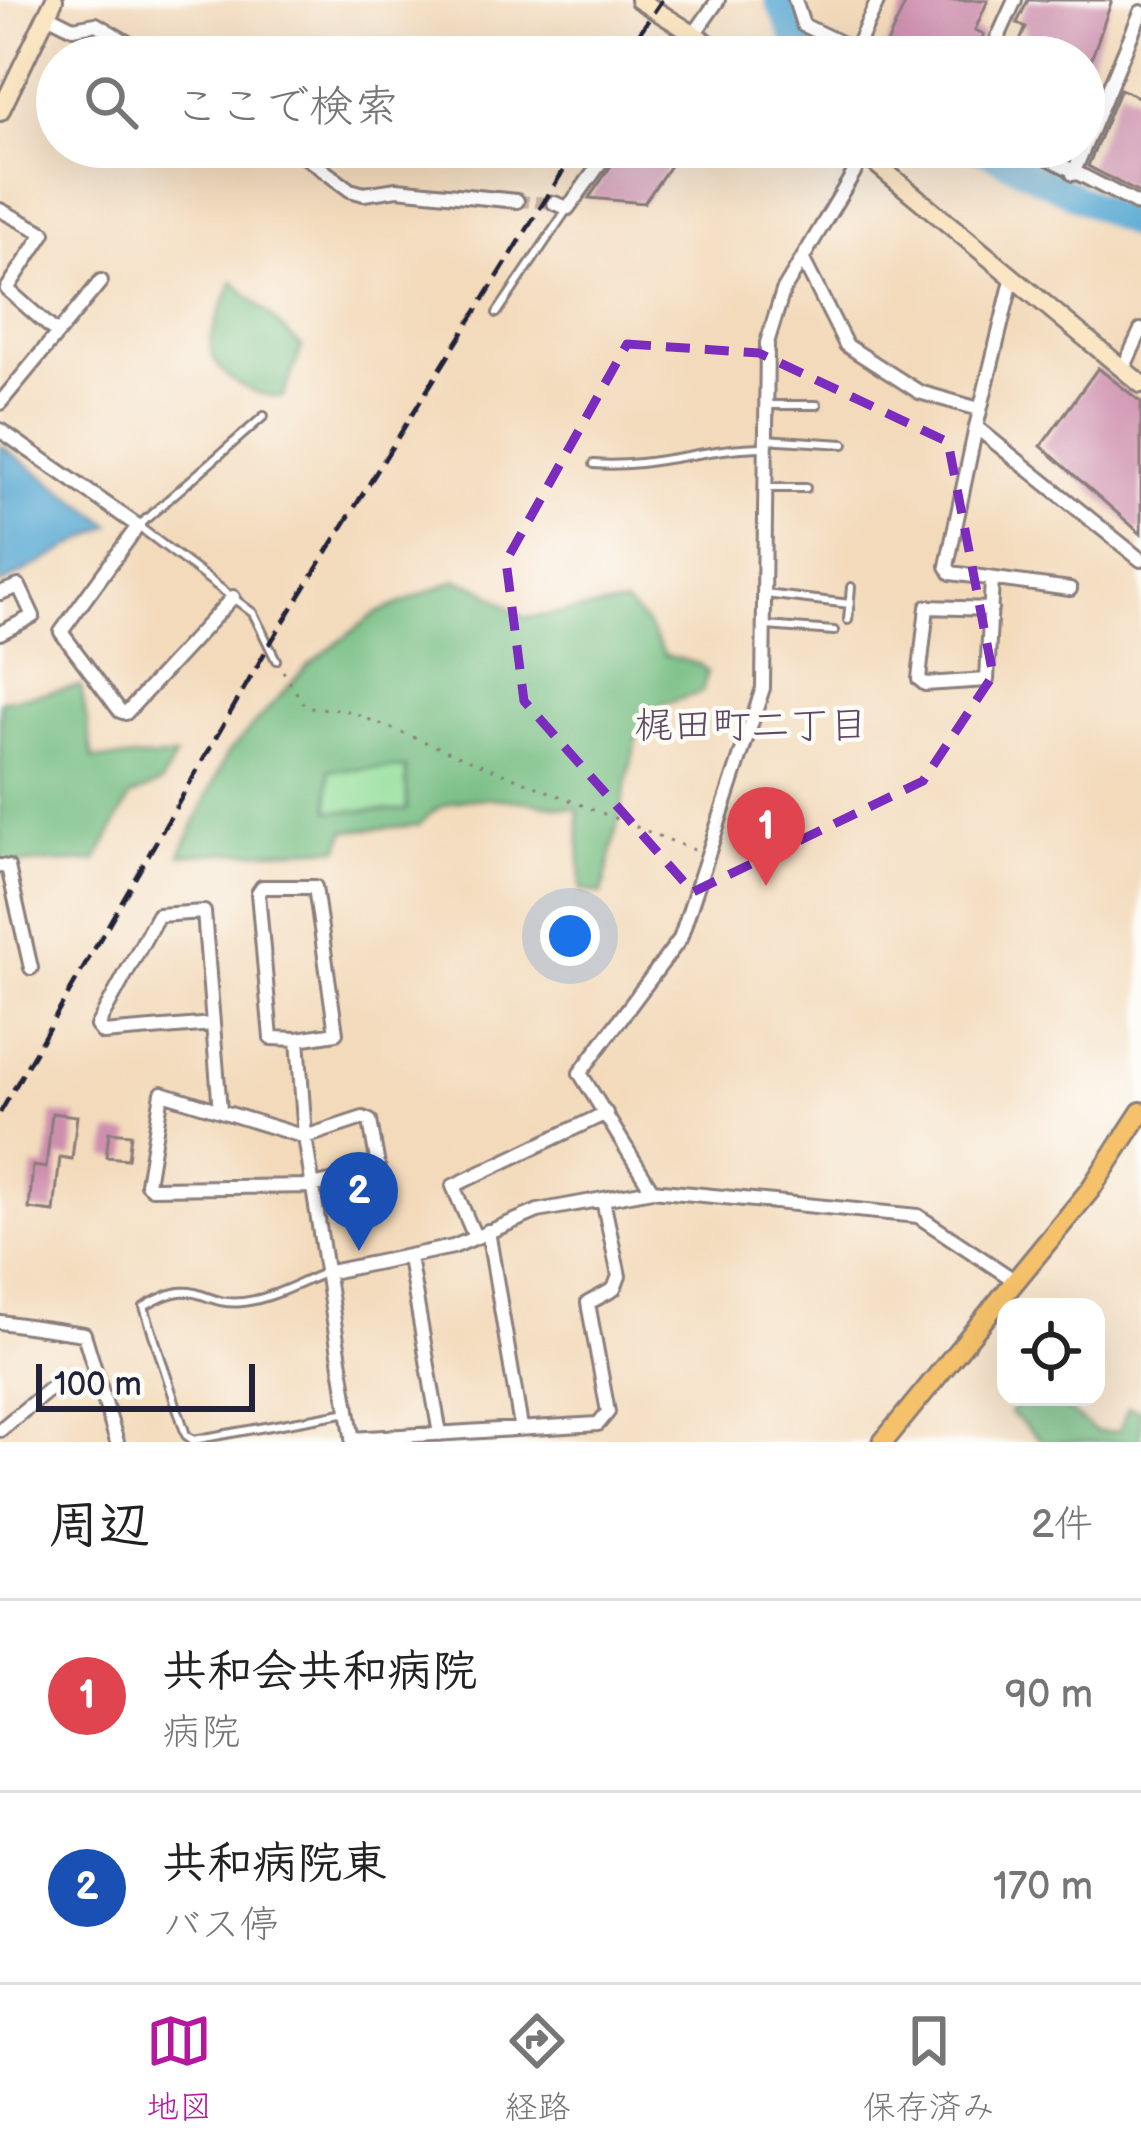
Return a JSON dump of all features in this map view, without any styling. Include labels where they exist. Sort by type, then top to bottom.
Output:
[{"type":"highway","points":[[883,1442],[1090,1190],[1141,1112]]},
{"type":"main road","points":[[639,0],[698,36]]},
{"type":"main road","points":[[0,112],[5,89],[50,7]]},
{"type":"main road","points":[[882,168],[1141,384]]},
{"type":"street","points":[[695,34],[718,0]]},
{"type":"street","points":[[795,0],[803,25],[824,36]]},
{"type":"street","points":[[862,36],[878,0]]},
{"type":"street","points":[[999,36],[1015,0]]},
{"type":"street","points":[[50,7],[73,28],[96,23],[117,36]]},
{"type":"street","points":[[1105,98],[1141,12]]},
{"type":"street","points":[[320,168],[350,190],[364,194],[397,189],[517,201]]},
{"type":"street","points":[[561,206],[594,168]]},
{"type":"street","points":[[652,1190],[580,1072],[680,939],[755,726],[764,688],[764,443],[772,321],[851,168]]},
{"type":"street","points":[[1063,168],[1141,206]]},
{"type":"street","points":[[1073,174],[1076,168]]},
{"type":"street","points":[[0,210],[44,233],[7,289],[57,333]]},
{"type":"street","points":[[803,260],[846,344],[919,392],[979,409]]},
{"type":"street","points":[[1013,276],[946,566],[951,573],[1070,590]]},
{"type":"street","points":[[0,403],[101,281]]},
{"type":"street","points":[[1123,369],[1141,330]]},
{"type":"street","points":[[976,427],[1141,560]]},
{"type":"street","points":[[0,430],[138,526],[61,632],[120,711],[126,713],[233,597]]},
{"type":"street","points":[[991,609],[927,607],[922,612],[919,679],[925,684],[987,680],[991,609],[992,579]]},
{"type":"street","points":[[0,593],[20,586],[33,616],[0,633]]},
{"type":"street","points":[[0,866],[8,867],[31,968]]},
{"type":"street","points":[[308,883],[315,887],[336,1033],[298,1040],[271,1038],[258,893],[262,887],[308,883]]},
{"type":"street","points":[[213,1024],[103,1033],[97,1026],[158,915],[204,912],[220,1111]]},
{"type":"street","points":[[298,1040],[304,1137],[353,1441],[598,1424],[608,1412],[588,1303],[614,1289],[619,1276],[603,1200]]},
{"type":"street","points":[[162,1093],[220,1111],[304,1137],[370,1121],[379,1171],[312,1186],[148,1184],[162,1093]]},
{"type":"street","points":[[521,1427],[481,1234],[453,1186],[606,1113]]},
{"type":"street","points":[[325,1274],[409,1258],[538,1210],[652,1190],[918,1216],[1014,1280]]},
{"type":"street","points":[[409,1258],[440,1434]]},
{"type":"street","points":[[0,1322],[84,1334],[117,1442]]},
{"type":"street","points":[[8,1442],[0,1431],[51,1388],[98,1377]]},
{"type":"lane","points":[[497,313],[561,206]]},
{"type":"lane","points":[[765,405],[817,405]]},
{"type":"lane","points":[[265,416],[138,526],[253,614],[276,660]]},
{"type":"lane","points":[[594,464],[616,466],[714,447],[764,443],[844,444]]},
{"type":"lane","points":[[764,488],[806,488]]},
{"type":"lane","points":[[848,620],[851,587]]},
{"type":"lane","points":[[765,594],[850,604]]},
{"type":"lane","points":[[764,626],[834,631]]},
{"type":"lane","points":[[325,1274],[260,1300],[235,1303],[182,1290],[144,1307],[186,1435],[193,1440],[348,1412]]},
{"type":"lane","points":[[543,1426],[543,1442]]},
{"type":"path","points":[[276,660],[306,708],[344,709],[707,855]]},
{"type":"highlighted area","points":[[627,344],[759,353],[948,442],[993,675],[923,781],[693,892],[524,701],[506,561]]},
{"type":"green space","points":[[233,281],[302,347],[283,397],[245,387],[215,361],[212,336]]},
{"type":"green space","points":[[456,580],[479,587],[525,618],[625,604],[646,623],[665,655],[699,664],[707,672],[702,692],[661,705],[638,732],[602,894],[581,890],[578,809],[515,800],[471,799],[433,811],[419,825],[345,831],[340,848],[180,855],[227,754],[307,666],[375,614]],"holes":[[[406,768],[407,810],[329,811],[329,770]]]},
{"type":"green space","points":[[81,686],[93,759],[175,757],[161,783],[130,797],[96,861],[0,864],[0,701]]},
{"type":"green space","points":[[406,768],[407,810],[329,812],[328,770]]},
{"type":"green space","points":[[1015,1406],[1061,1406],[1097,1432],[1119,1431],[1128,1408],[1141,1410],[1141,1442],[1043,1442],[1010,1413]]},
{"type":"water","points":[[0,445],[111,525],[0,585]]},
{"type":"building","points":[[907,0],[988,0],[975,30],[983,36],[890,36]]},
{"type":"building","points":[[1028,0],[1112,0],[1099,36],[1022,36],[1026,27],[1017,23]]},
{"type":"building","points":[[1120,89],[1141,98],[1141,194],[1092,168],[1105,168],[1105,125]]},
{"type":"building","points":[[610,168],[668,168],[644,203],[589,198]]},
{"type":"building","points":[[1098,368],[1141,402],[1141,534],[1041,446]]},
{"type":"building","points":[[52,1113],[77,1116],[72,1159],[60,1157],[54,1212],[29,1209],[33,1166],[46,1168]]},
{"type":"building","points":[[109,1132],[131,1134],[128,1159],[106,1157]]},
{"type":"waterway","points":[[778,0],[794,36]]},
{"type":"waterway","points":[[1019,168],[1141,229]]},
{"type":"tunnel","points":[[517,201],[554,203]]},
{"type":"railway","points":[[637,36],[662,0]]},
{"type":"railway","points":[[0,1113],[271,642],[565,168]]},
{"type":"place","name":"共和会共和病院","points":[[766,886]]},
{"type":"place","name":"共和病院東","points":[[359,1251]]},
{"type":"district","name":"梶田町二丁目","points":[[751,726]]}]
